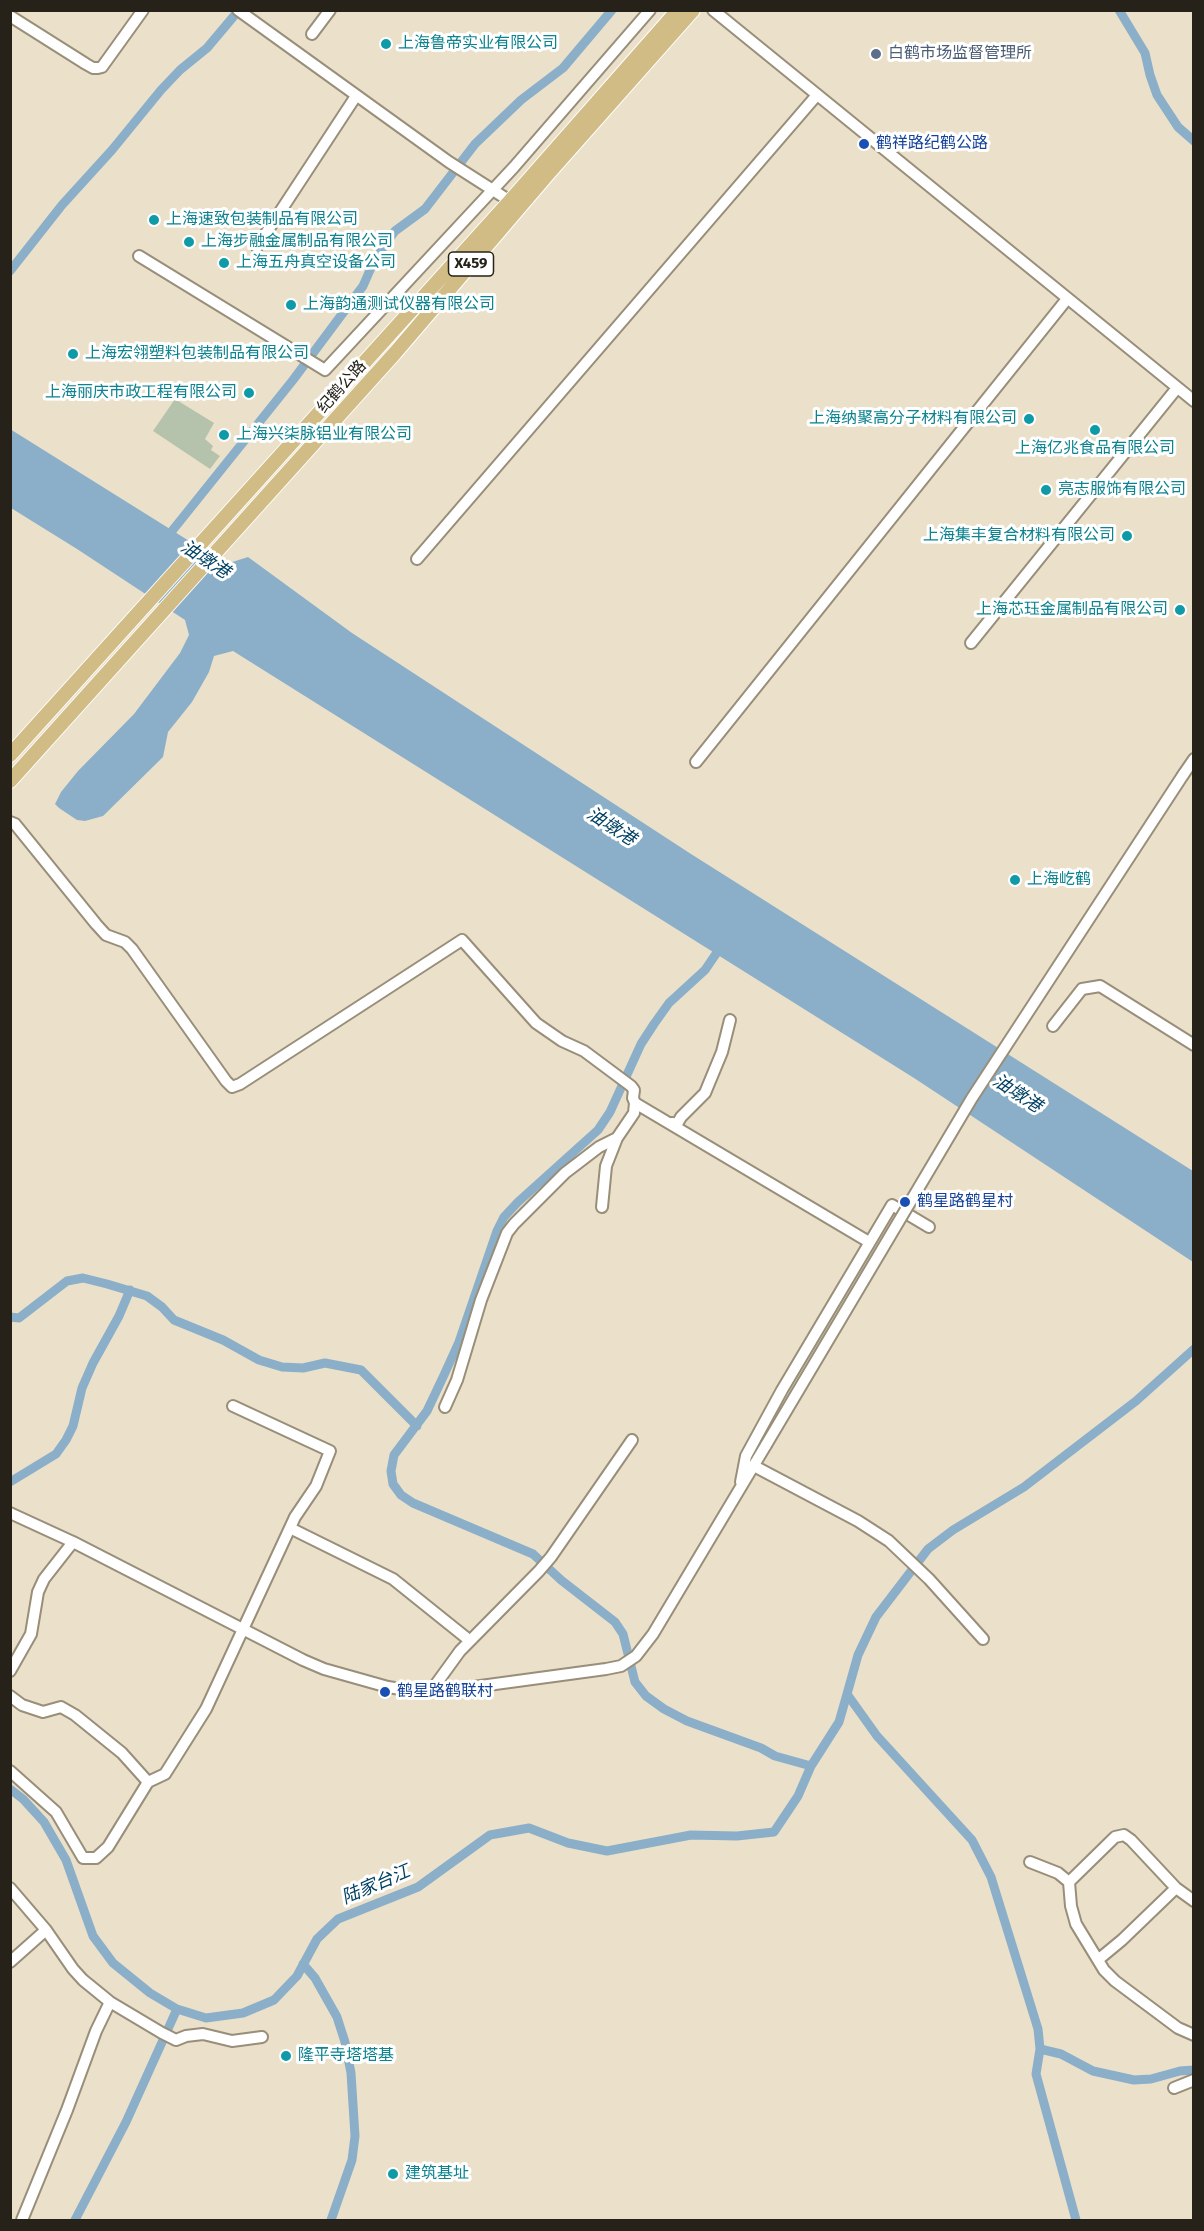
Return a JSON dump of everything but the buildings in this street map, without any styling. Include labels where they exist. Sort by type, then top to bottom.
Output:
[{"type":"main road","name":"纪鹤公路","points":[[10,782],[395,353],[678,10]]},
{"type":"main road","name":"纪鹤公路","points":[[10,755],[510,201],[543,172],[693,10]]},
{"type":"street","points":[[10,16],[86,64],[98,68],[102,67],[143,10]]},
{"type":"street","points":[[238,10],[466,174],[510,201]]},
{"type":"street","points":[[312,34],[330,10]]},
{"type":"street","points":[[139,256],[325,370],[493,189],[650,10]]},
{"type":"street","points":[[713,10],[1194,401]]},
{"type":"street","points":[[417,559],[817,95]]},
{"type":"street","points":[[257,247],[356,96]]},
{"type":"street","points":[[696,762],[1067,299]]},
{"type":"street","points":[[971,643],[1177,388]]},
{"type":"street","points":[[10,1513],[73,1542],[324,1669],[388,1687],[419,1692],[431,1691],[493,1685],[621,1666],[636,1656],[653,1634],[972,1098],[1194,759]]},
{"type":"street","points":[[10,822],[15,824],[106,935],[132,948],[226,1082],[232,1087],[462,940],[536,1023],[562,1041],[584,1051],[634,1090],[634,1113],[617,1138],[606,1166],[602,1207]]},
{"type":"street","points":[[1053,1026],[1082,989],[1100,986],[1194,1045]]},
{"type":"street","points":[[672,1123],[677,1125],[681,1117],[705,1093],[722,1052],[730,1020]]},
{"type":"street","points":[[635,1103],[869,1242]]},
{"type":"street","points":[[445,1407],[457,1380],[481,1300],[507,1233],[565,1173],[599,1147],[617,1138]]},
{"type":"street","points":[[740,1489],[746,1456],[782,1390],[892,1204],[929,1227]]},
{"type":"street","points":[[10,1771],[56,1812],[83,1858],[96,1858],[108,1847],[148,1782],[165,1774],[206,1709],[290,1528],[316,1486],[330,1451],[233,1406]]},
{"type":"street","points":[[431,1691],[469,1640],[539,1571],[632,1440]]},
{"type":"street","points":[[754,1466],[858,1521],[890,1541],[929,1579],[983,1639]]},
{"type":"street","points":[[290,1528],[393,1579],[469,1640]]},
{"type":"street","points":[[10,1671],[31,1634],[34,1606],[41,1585],[73,1542]]},
{"type":"street","points":[[10,1696],[22,1705],[43,1712],[61,1707],[75,1714],[122,1753],[148,1782]]},
{"type":"street","points":[[1069,1881],[1115,1837],[1124,1835],[1176,1888],[1194,1901]]},
{"type":"street","points":[[1030,1862],[1058,1873],[1069,1881],[1071,1906],[1076,1924],[1104,1970],[1115,1981],[1178,2028],[1194,2036]]},
{"type":"street","points":[[10,1888],[46,1930],[73,1969],[110,2002],[166,2035],[179,2040],[186,2036],[203,2034],[232,2041],[262,2037]]},
{"type":"street","points":[[1099,1959],[1176,1888]]},
{"type":"street","points":[[10,1962],[46,1930]]},
{"type":"street","points":[[22,2220],[68,2110],[103,2014],[110,2002]]},
{"type":"street","points":[[1174,2088],[1194,2080]]},
{"type":"green space","points":[[175,399],[214,423],[205,439],[213,446],[211,450],[220,456],[210,469],[153,431]]},
{"type":"water","name":"油墩港","points":[[10,429],[226,564],[248,557],[352,633],[691,854],[1193,1171],[1193,1262],[914,1078],[233,651],[214,656],[209,672],[192,702],[168,732],[163,757],[103,816],[85,821],[77,820],[59,808],[55,804],[61,792],[78,771],[134,714],[180,653],[189,635],[185,620],[11,508]]},
{"type":"waterway","points":[[10,271],[62,205],[112,150],[161,90],[180,70],[207,48],[239,10]]},
{"type":"waterway","points":[[172,531],[293,380],[363,286],[374,261],[395,231],[425,209],[475,144],[521,100],[563,68],[612,10]]},
{"type":"waterway","points":[[1119,10],[1145,53],[1157,95],[1178,127],[1194,141]]},
{"type":"waterway","points":[[722,945],[705,970],[669,1003],[654,1024],[641,1044],[610,1112],[598,1130],[504,1217],[497,1231],[459,1342],[427,1411],[394,1455],[391,1471],[393,1484],[401,1495],[413,1503],[533,1554],[561,1580],[615,1622],[623,1634],[635,1682],[646,1696],[664,1709],[687,1721],[761,1748],[775,1756],[811,1766]]},
{"type":"waterway","points":[[10,1317],[19,1318],[67,1281],[83,1278],[107,1284],[147,1296],[174,1320],[223,1340],[259,1360],[282,1367],[303,1368],[325,1363],[361,1370],[417,1426]]},
{"type":"waterway","points":[[10,1482],[56,1454],[66,1440],[73,1426],[82,1388],[130,1290]]},
{"type":"waterway","points":[[1076,2220],[1036,2074],[1040,2049],[1038,2029],[991,1877],[972,1840],[877,1736],[847,1694],[858,1655],[876,1617],[928,1549],[953,1530],[1024,1487],[1136,1401],[1194,1349]]},
{"type":"waterway","name":"陆家台江","points":[[10,1789],[23,1799],[44,1822],[66,1860],[93,1936],[113,1963],[150,1993],[177,2009],[206,2018],[243,2013],[274,2000],[297,1976],[317,1939],[338,1919],[418,1887],[490,1835],[529,1828],[568,1843],[607,1851],[691,1835],[737,1836],[774,1832],[798,1796],[811,1766],[839,1722],[847,1694]]},
{"type":"waterway","points":[[303,1964],[315,1978],[337,2017],[351,2073],[355,2136],[352,2160],[331,2220]]},
{"type":"waterway","points":[[75,2220],[126,2122],[177,2009]]},
{"type":"waterway","points":[[1040,2049],[1061,2054],[1093,2071],[1134,2080],[1151,2079],[1180,2071],[1194,2070]]},
{"type":"place","name":"上海鲁帝实业有限公司","points":[[386,44]]},
{"type":"place","name":"白鹤市场监督管理所","points":[[876,54]]},
{"type":"place","name":"鹤祥路纪鹤公路","points":[[864,144]]},
{"type":"place","name":"上海速致包装制品有限公司","points":[[154,220]]},
{"type":"place","name":"上海步融金属制品有限公司","points":[[189,242]]},
{"type":"place","name":"上海五舟真空设备公司","points":[[224,263]]},
{"type":"place","name":"上海韵通测试仪器有限公司","points":[[291,305]]},
{"type":"place","name":"上海宏翎塑料包装制品有限公司","points":[[73,354]]},
{"type":"place","name":"上海丽庆市政工程有限公司","points":[[249,393]]},
{"type":"place","name":"上海纳聚高分子材料有限公司","points":[[1029,419]]},
{"type":"place","name":"上海亿兆食品有限公司","points":[[1095,430]]},
{"type":"place","name":"上海兴柒脉铝业有限公司","points":[[224,435]]},
{"type":"place","name":"亮志服饰有限公司","points":[[1046,490]]},
{"type":"place","name":"上海集丰复合材料有限公司","points":[[1127,536]]},
{"type":"place","name":"上海芯珏金属制品有限公司","points":[[1180,610]]},
{"type":"place","name":"上海屹鹤","points":[[1015,880]]},
{"type":"place","name":"鹤星路鹤星村","points":[[905,1202]]},
{"type":"place","name":"鹤星路鹤联村","points":[[385,1692]]},
{"type":"place","name":"隆平寺塔塔基","points":[[286,2056]]},
{"type":"place","name":"建筑基址","points":[[393,2174]]}]
